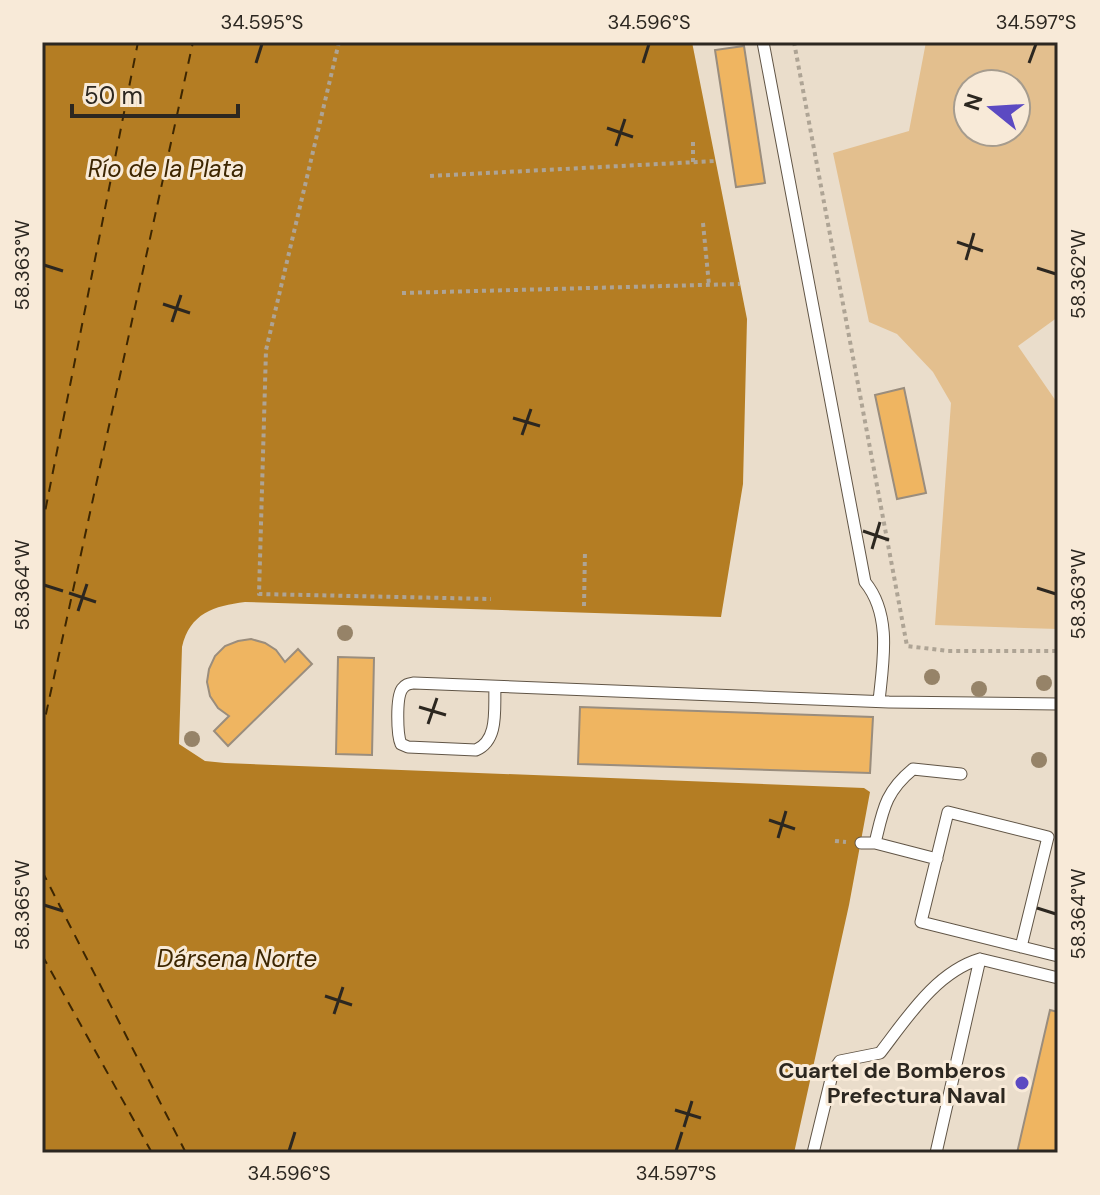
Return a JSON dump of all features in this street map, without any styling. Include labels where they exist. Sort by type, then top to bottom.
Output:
[{"type":"lane","points":[[763,42],[865,582],[875,594],[885,641],[879,701]]},
{"type":"lane","points":[[495,687],[492,736],[485,746],[476,750],[408,747],[401,744],[397,736],[400,691],[406,685],[495,687],[879,701],[1058,704]]},
{"type":"lane","points":[[875,843],[885,801],[897,782],[913,769],[961,774]]},
{"type":"lane","points":[[1021,947],[1048,837],[948,812],[921,922],[1021,947],[1058,956]]},
{"type":"lane","points":[[861,843],[875,843],[937,859]]},
{"type":"lane","points":[[813,1153],[833,1071],[840,1061],[880,1053],[936,985],[962,965],[980,959],[1058,978]]},
{"type":"lane","points":[[936,1153],[980,959]]},
{"type":"path","points":[[339,42],[266,350],[259,594],[491,599]]},
{"type":"path","points":[[794,42],[907,646],[948,651],[1058,651]]},
{"type":"path","points":[[693,140],[693,163]]},
{"type":"path","points":[[430,176],[716,161]]},
{"type":"path","points":[[703,223],[709,285]]},
{"type":"path","points":[[402,293],[740,284]]},
{"type":"path","points":[[584,606],[585,550]]},
{"type":"shaded area","points":[[926,42],[1058,42],[1058,317],[1018,346],[1058,404],[1058,629],[935,625],[951,403],[933,372],[897,334],[869,322],[833,153],[909,131]]},
{"type":"water","points":[[42,42],[692,42],[747,319],[743,484],[721,617],[245,602],[223,606],[197,619],[182,647],[179,744],[205,761],[225,763],[864,788],[870,792],[849,905],[794,1153],[42,1153]]},
{"type":"building","points":[[744,46],[765,183],[736,187],[715,50]]},
{"type":"building","points":[[904,388],[926,493],[897,499],[875,395]]},
{"type":"building","points":[[251,639],[276,650],[285,662],[298,649],[312,664],[228,746],[214,731],[229,716],[218,708],[210,696],[207,682],[209,669],[215,656],[225,646]]},
{"type":"building","points":[[338,657],[374,658],[372,755],[336,754]]},
{"type":"building","points":[[580,707],[873,717],[870,773],[578,764]]},
{"type":"building","points":[[1050,1010],[1058,1012],[1058,1153],[1017,1153]]},
{"type":"ferry route","points":[[42,527],[138,42]]},
{"type":"ferry route","points":[[42,732],[193,42]]},
{"type":"ferry route","points":[[42,871],[186,1153]]},
{"type":"ferry route","points":[[42,955],[152,1153]]},
{"type":"place","name":"Cuartel de Bomberos Prefectura Naval","points":[[1022,1083]]},
{"type":"water label","name":"Río de la Plata","points":[[166,168]]},
{"type":"water label","name":"Dársena Norte","points":[[237,958]]}]
